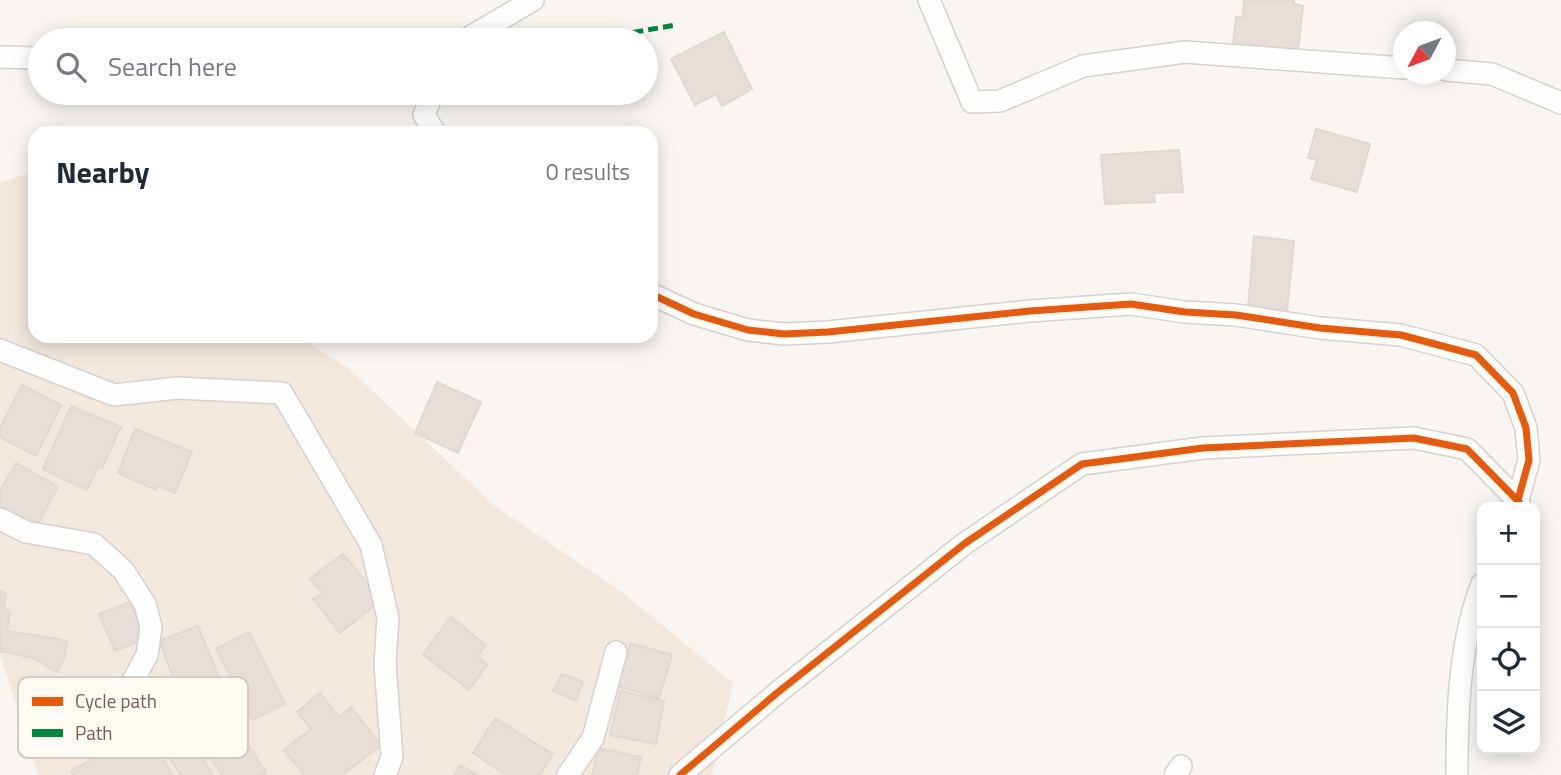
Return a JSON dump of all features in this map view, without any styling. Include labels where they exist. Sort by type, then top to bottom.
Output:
[{"type":"street","points":[[486,28],[533,0]]},
{"type":"street","points":[[929,0],[972,102],[1000,101],[1083,66],[1185,52],[1393,67]]},
{"type":"street","points":[[0,57],[28,58]]},
{"type":"street","points":[[1456,72],[1492,74],[1561,103]]},
{"type":"street","points":[[428,105],[424,115],[431,126]]},
{"type":"street","points":[[658,297],[694,314],[748,330],[784,334],[1130,304],[1185,312],[1236,315],[1320,328],[1401,335],[1476,355],[1513,393],[1526,428],[1529,460],[1519,502]]},
{"type":"street","points":[[0,350],[114,395],[177,388],[282,393],[371,545],[388,618],[385,664],[392,757],[385,775]]},
{"type":"street","points":[[680,775],[776,693],[964,544],[1082,464],[1203,448],[1414,438],[1467,449],[1515,502]]},
{"type":"street","points":[[0,519],[26,532],[94,544],[123,570],[145,604],[151,627],[147,655],[135,677]]},
{"type":"street","points":[[1457,775],[1457,733],[1464,654],[1477,603]]},
{"type":"street","points":[[568,775],[593,738],[616,652]]},
{"type":"shaded area","points":[[28,173],[28,343],[309,343],[348,368],[495,506],[622,592],[733,683],[712,775],[38,775],[33,758],[248,758],[248,677],[18,677],[18,712],[0,655],[0,183]]},
{"type":"building","points":[[1244,0],[1294,0],[1294,4],[1303,6],[1298,51],[1233,45],[1236,17],[1243,17]]},
{"type":"building","points":[[724,32],[752,89],[722,106],[716,94],[695,105],[671,59]]},
{"type":"building","points":[[1316,129],[1370,144],[1357,192],[1311,179],[1317,160],[1308,158]]},
{"type":"building","points":[[1179,150],[1183,192],[1154,193],[1155,202],[1105,204],[1101,155]]},
{"type":"building","points":[[1254,236],[1294,241],[1287,312],[1248,308]]},
{"type":"building","points":[[437,382],[481,402],[458,453],[415,433]]},
{"type":"building","points":[[22,385],[61,405],[36,456],[0,437],[0,428]]},
{"type":"building","points":[[71,406],[121,427],[102,468],[98,467],[87,490],[43,469]]},
{"type":"building","points":[[135,429],[192,452],[175,493],[158,486],[156,490],[118,473]]},
{"type":"building","points":[[16,463],[58,487],[36,527],[0,507],[0,491]]},
{"type":"building","points":[[343,554],[381,600],[340,633],[313,599],[322,593],[310,579]]},
{"type":"building","points":[[0,590],[6,594],[4,608],[10,613],[7,631],[67,642],[64,659],[57,672],[33,658],[0,651]]},
{"type":"building","points":[[130,602],[145,639],[115,651],[99,614]]},
{"type":"building","points":[[451,617],[486,645],[478,656],[487,665],[469,690],[423,654]]},
{"type":"building","points":[[198,626],[219,677],[173,677],[159,641]]},
{"type":"building","points":[[249,632],[285,704],[253,720],[248,710],[248,677],[231,677],[216,649]]},
{"type":"building","points":[[631,643],[672,655],[659,698],[617,686]]},
{"type":"building","points":[[562,674],[583,682],[576,701],[553,691]]},
{"type":"building","points":[[620,691],[664,701],[656,744],[610,735]]},
{"type":"building","points":[[320,693],[339,717],[351,707],[381,745],[342,775],[304,775],[284,750],[311,729],[297,712]]},
{"type":"building","points":[[495,718],[553,754],[540,775],[506,775],[473,753]]},
{"type":"building","points":[[248,745],[266,772],[262,775],[222,775],[211,758],[248,758]]},
{"type":"building","points":[[598,748],[641,757],[637,775],[592,775]]},
{"type":"building","points":[[94,758],[163,758],[172,775],[73,775],[71,771]]},
{"type":"building","points":[[169,758],[211,758],[204,761],[213,775],[181,775]]},
{"type":"building","points":[[460,765],[477,775],[454,775]]},
{"type":"marked path","points":[[658,28],[676,25]]},
{"type":"cycle path","points":[[658,297],[694,314],[748,330],[784,334],[1131,304],[1185,312],[1236,315],[1320,328],[1401,335],[1476,355],[1513,393],[1526,428],[1529,460],[1517,502]]},
{"type":"cycle path","points":[[680,775],[777,693],[964,544],[1082,464],[1203,448],[1414,438],[1467,449],[1519,502]]}]
